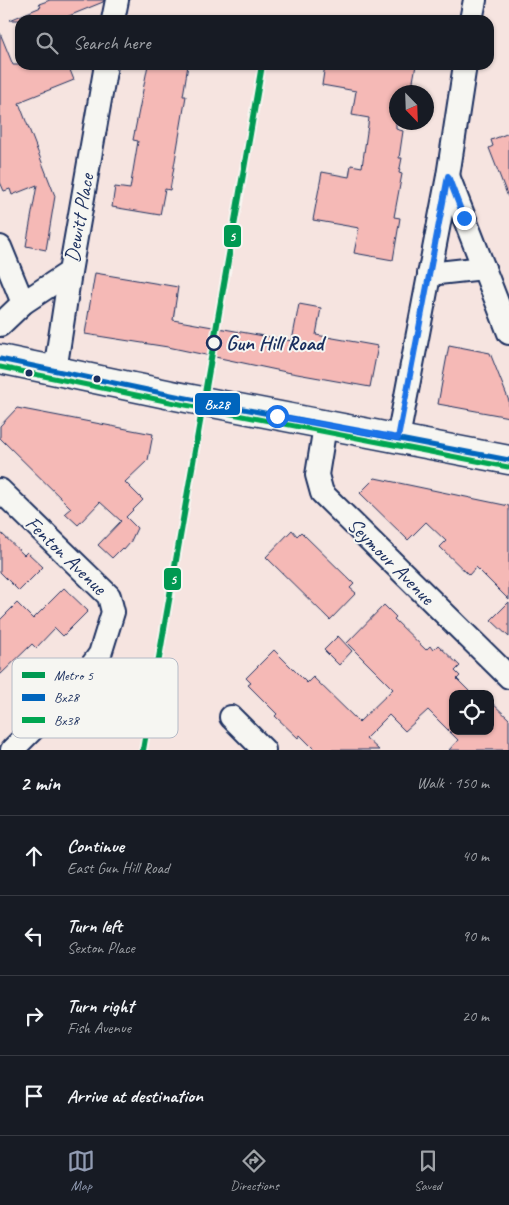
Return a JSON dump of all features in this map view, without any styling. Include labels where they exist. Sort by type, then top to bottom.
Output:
[{"type":"main road","points":[[0,359],[325,426],[509,460]]},
{"type":"street","points":[[114,15],[117,0]]},
{"type":"street","points":[[472,15],[474,0]]},
{"type":"street","name":"Dewitt Place","points":[[55,371],[105,70]]},
{"type":"street","points":[[398,438],[448,176],[464,70]]},
{"type":"street","points":[[448,176],[509,333]]},
{"type":"street","points":[[0,247],[23,303]]},
{"type":"street","points":[[429,274],[484,268]]},
{"type":"street","points":[[0,325],[23,303],[70,272]]},
{"type":"street","name":"Seymour Avenue","points":[[325,426],[317,475],[322,493],[509,678]]},
{"type":"street","name":"Fenton Avenue","points":[[0,490],[109,596],[113,612],[97,658]]},
{"type":"street","points":[[231,717],[264,750]]},
{"type":"street","name":"Fenton Avenue","points":[[12,750],[24,738]]},
{"type":"building","points":[[50,0],[104,0],[71,15],[22,15],[41,7],[39,4]]},
{"type":"building","points":[[0,33],[13,65],[15,65],[15,70],[70,70],[74,80],[19,103],[55,196],[46,250],[26,246],[37,185],[12,195],[10,189],[4,191],[0,182]]},
{"type":"building","points":[[147,70],[187,70],[183,96],[186,96],[170,190],[165,189],[160,215],[112,207],[115,187],[130,189],[138,141],[133,140]]},
{"type":"building","points":[[324,70],[415,70],[412,85],[389,85],[389,130],[403,131],[399,158],[402,158],[399,173],[402,174],[394,217],[400,218],[393,260],[354,253],[359,228],[313,220],[322,172],[349,177],[351,165],[362,167],[369,118],[352,115],[356,91],[322,85]]},
{"type":"building","points":[[509,133],[508,197],[489,148],[493,146],[491,140]]},
{"type":"building","points":[[95,273],[178,287],[173,320],[292,341],[299,304],[321,308],[316,335],[378,346],[370,387],[286,372],[168,347],[85,334]]},
{"type":"building","points":[[449,345],[490,353],[509,401],[509,417],[438,404]]},
{"type":"building","points":[[17,408],[153,434],[148,460],[125,482],[143,500],[126,517],[137,528],[130,543],[124,550],[122,548],[112,558],[98,545],[121,521],[100,502],[78,525],[65,513],[71,508],[0,438],[0,426]]},
{"type":"building","points":[[375,478],[509,506],[509,600],[476,567],[469,575],[440,547],[446,541],[426,522],[408,540],[360,493]]},
{"type":"building","points":[[292,530],[297,536],[301,532],[354,584],[350,588],[356,593],[330,620],[266,557]]},
{"type":"building","points":[[0,532],[24,555],[27,552],[43,567],[19,591],[0,572]]},
{"type":"building","points":[[64,588],[88,611],[63,636],[55,628],[36,648],[32,644],[18,658],[12,658],[12,663],[0,675],[0,620],[17,603],[33,619]]},
{"type":"building","points":[[509,602],[509,637],[491,620]]},
{"type":"building","points":[[384,605],[396,617],[394,619],[426,650],[430,646],[433,650],[438,645],[460,666],[455,671],[460,676],[457,679],[468,690],[449,690],[449,731],[428,710],[405,731],[389,715],[366,738],[379,750],[315,750],[300,735],[298,738],[275,716],[277,714],[248,685],[251,683],[246,678],[274,650],[307,683],[313,677],[359,722],[393,689],[347,643]]},
{"type":"building","points":[[338,636],[352,651],[339,665],[324,650]]},
{"type":"building","points":[[494,705],[509,719],[509,750],[449,750],[458,740],[453,735],[494,735]]},
{"type":"metro line","name":"5","points":[[159,658],[261,70]]},
{"type":"metro line","name":"5","points":[[143,750],[145,738]]},
{"type":"transit line","name":"Bx28","points":[[0,359],[176,396],[509,460]]},
{"type":"transit line","name":"Bx38","points":[[0,367],[175,403],[508,467]]},
{"type":"place","name":"Gun Hill Road","points":[[214,343]]},
{"type":"route","points":[[277,416],[398,438],[448,176],[464,218]]}]
